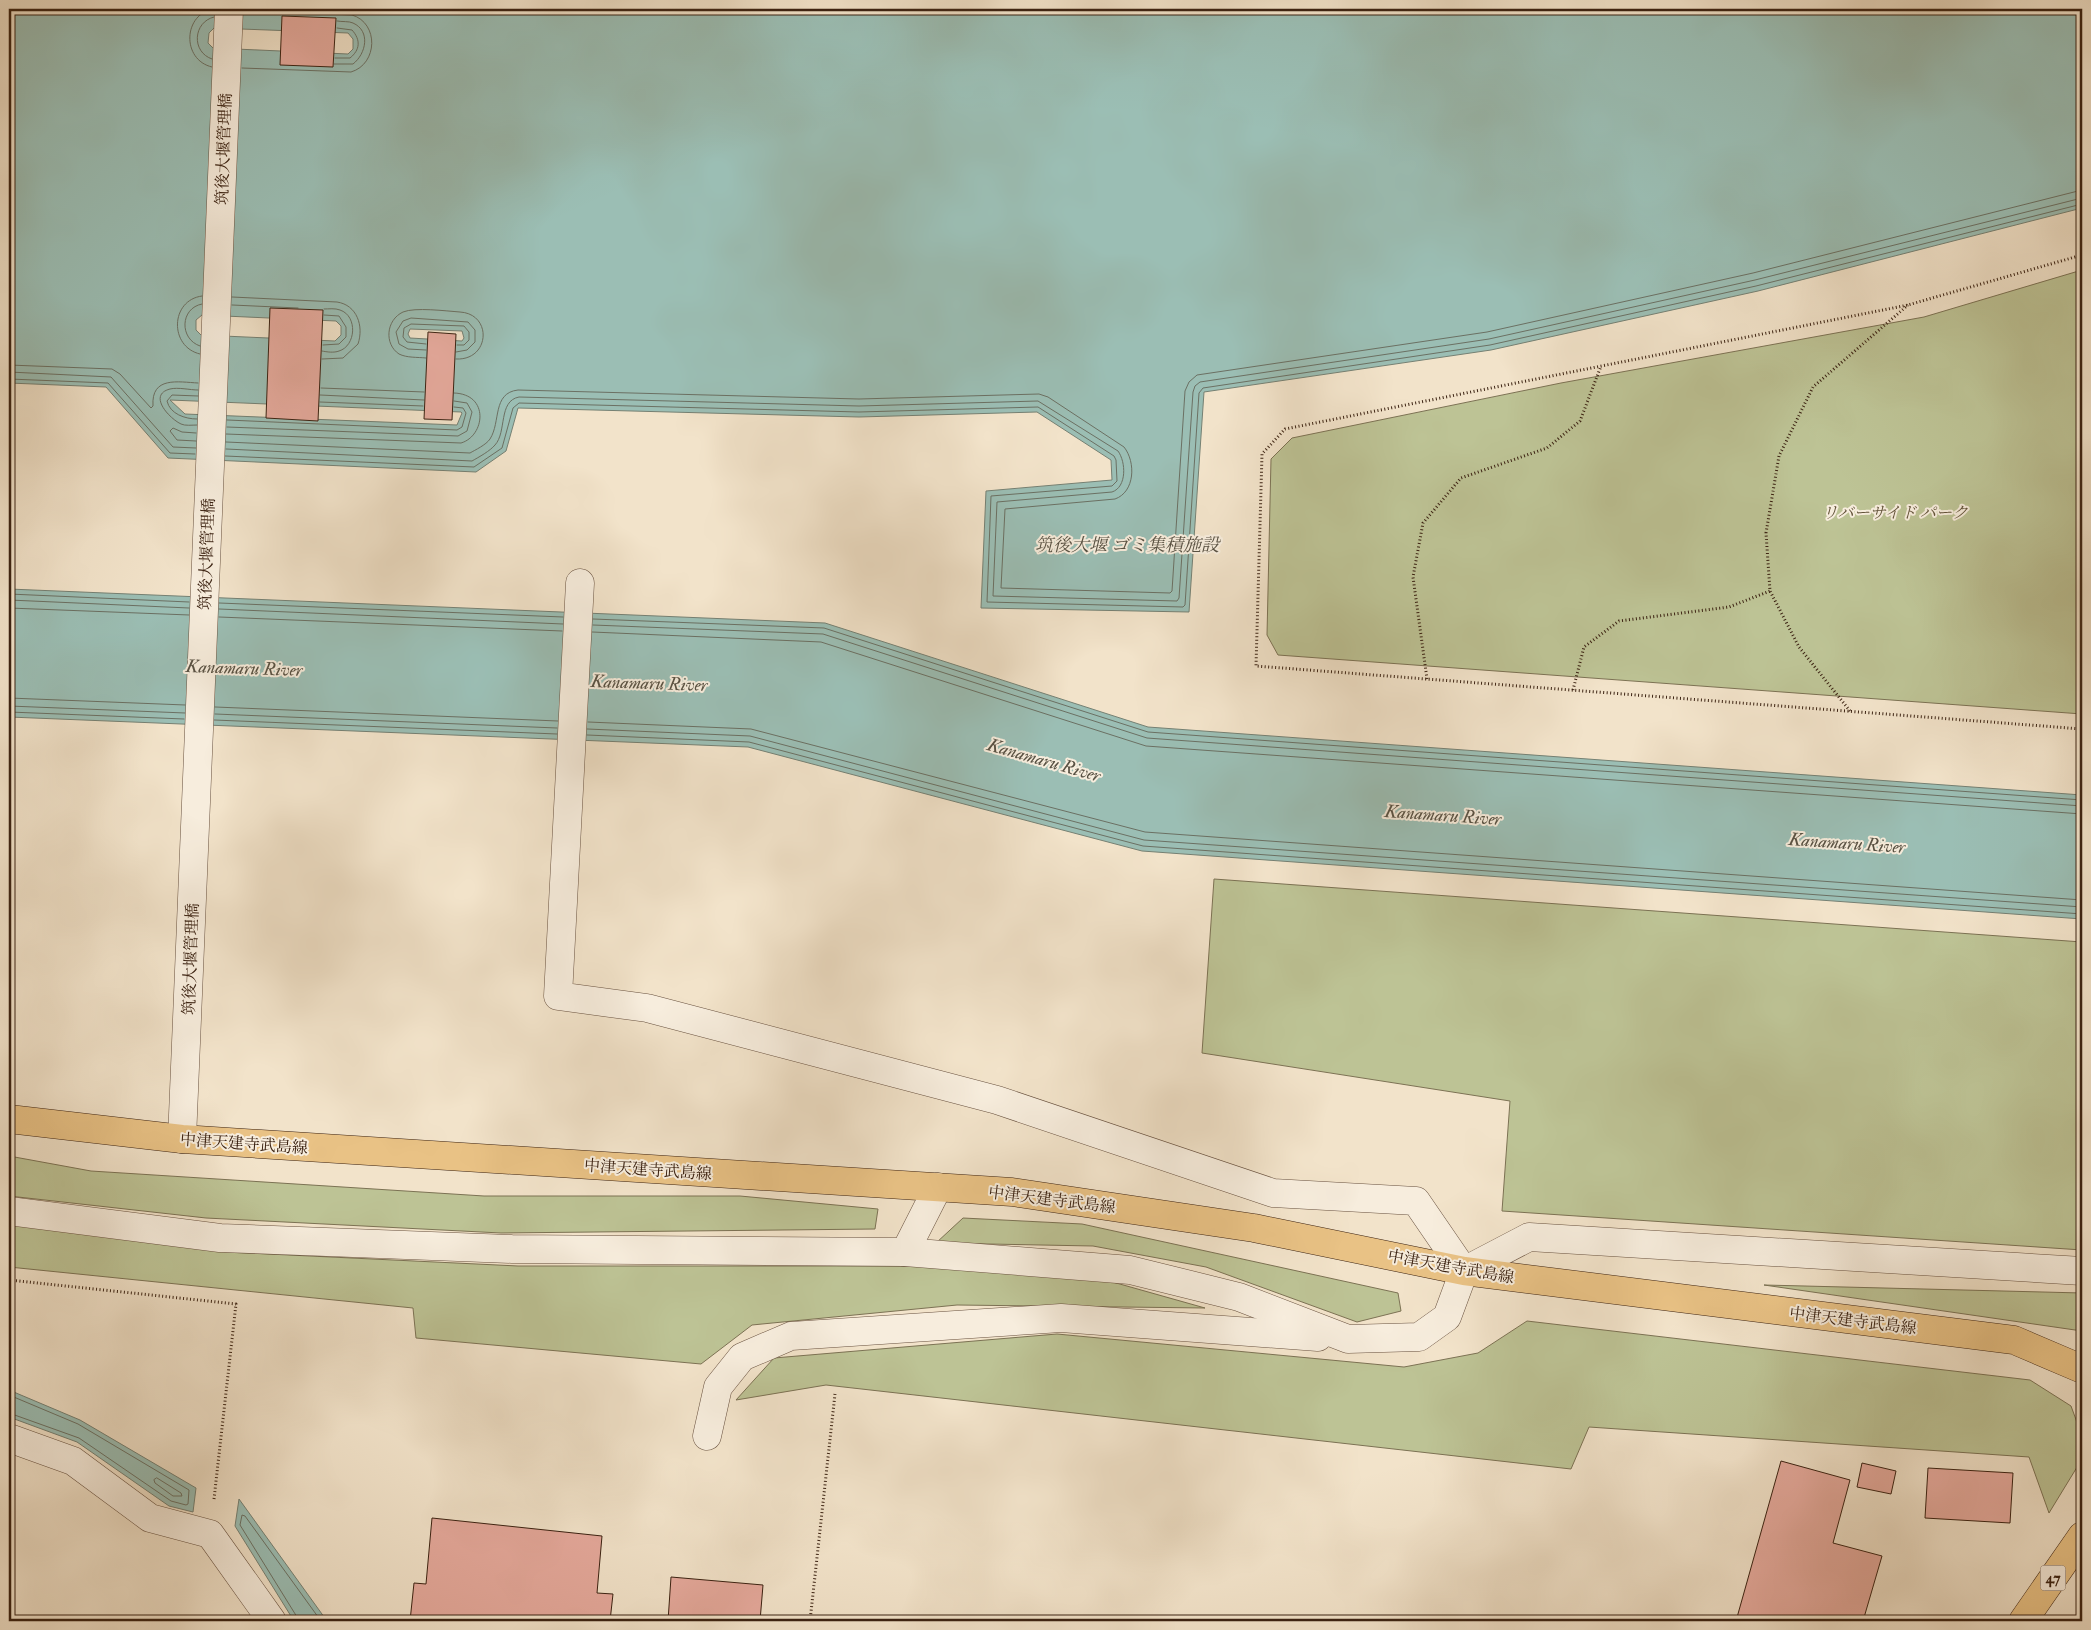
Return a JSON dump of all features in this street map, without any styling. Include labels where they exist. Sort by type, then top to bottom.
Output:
[{"type":"main road","name":"中津天建寺武島線","points":[[9,1119],[182,1139],[1012,1192],[1254,1228],[1464,1271],[2014,1340],[2082,1369]]},
{"type":"main road","name":"47","points":[[2023,1621],[2082,1536]]},
{"type":"street","name":"筑後大堰管理橋","points":[[182,1139],[228,9]]},
{"type":"street","points":[[580,582],[558,996],[647,1008],[997,1100],[1273,1193],[1416,1201],[1464,1271]]},
{"type":"street","points":[[905,1252],[938,1188]]},
{"type":"street","points":[[9,1211],[220,1238],[512,1249],[905,1252],[1130,1270],[1239,1297],[1348,1339]]},
{"type":"street","points":[[707,1436],[718,1387],[742,1357],[791,1336],[1061,1318],[1348,1339],[1419,1337],[1447,1317],[1464,1271],[1529,1237],[2082,1271]]},
{"type":"street","points":[[9,1438],[73,1461],[150,1518],[210,1534],[272,1621]]},
{"type":"path","points":[[2082,255],[1908,305],[1285,429],[1262,454],[1256,666],[2082,728]]},
{"type":"path","points":[[1850,711],[1799,647],[1770,591],[1766,533],[1779,456],[1813,387],[1908,305]]},
{"type":"path","points":[[1427,679],[1413,577],[1423,523],[1461,478],[1547,448],[1580,421],[1602,366]]},
{"type":"path","points":[[1573,690],[1584,647],[1619,621],[1729,607],[1770,591]]},
{"type":"path","points":[[9,1280],[236,1304],[210,1534]]},
{"type":"path","points":[[810,1621],[835,1394]]},
{"type":"green space","name":"リバーサイド パーク","points":[[2082,270],[2082,714],[1278,655],[1267,635],[1271,459],[1292,438],[1561,383],[1924,317]]},
{"type":"green space","points":[[1214,879],[2082,942],[2082,1250],[1502,1211],[1510,1101],[1202,1053]]},
{"type":"green space","points":[[9,1156],[91,1171],[484,1196],[740,1196],[878,1209],[875,1229],[501,1233],[206,1218],[9,1196]]},
{"type":"green space","points":[[963,1218],[1082,1224],[1398,1293],[1401,1311],[1357,1322],[1206,1267],[1093,1246],[936,1243]]},
{"type":"green space","points":[[9,1224],[226,1252],[518,1266],[939,1266],[1102,1279],[1205,1308],[957,1305],[752,1325],[701,1364],[416,1338],[413,1308],[9,1267]]},
{"type":"green space","points":[[1764,1285],[2082,1293],[2082,1331]]},
{"type":"green space","points":[[1527,1321],[2030,1380],[2071,1406],[2082,1436],[2082,1459],[2049,1513],[2029,1457],[1589,1427],[1571,1469],[826,1385],[736,1400],[774,1358],[1057,1334],[1404,1367],[1478,1353]]},
{"type":"water","name":"筑後大堰 ゴミ集積施設","points":[[9,9],[2082,9],[2082,208],[1758,291],[1491,350],[1204,392],[1189,612],[981,608],[986,491],[1112,480],[1111,460],[1037,412],[859,417],[518,408],[506,451],[476,472],[168,458],[106,387],[9,383]],"holes":[[[214,28],[348,33],[353,39],[353,49],[348,54],[213,48],[208,43],[209,33]],[[202,315],[336,321],[341,326],[341,335],[335,341],[201,335],[196,330],[196,320]],[[410,329],[462,331],[464,338],[462,341],[410,338],[408,334]],[[170,400],[462,413],[457,425],[185,414]]]},
{"type":"water","name":"Kanamaru River","points":[[9,589],[825,623],[1148,727],[2082,795],[2082,919],[1142,851],[748,747],[9,717]]},
{"type":"water","points":[[9,1390],[80,1420],[196,1488],[193,1512],[169,1506],[77,1442],[9,1417]]},
{"type":"water","points":[[239,1499],[327,1621],[294,1621],[235,1526]]},
{"type":"building","points":[[282,16],[336,18],[333,67],[280,65]]},
{"type":"building","points":[[270,308],[323,310],[318,421],[266,418]]},
{"type":"building","points":[[428,332],[456,334],[452,420],[424,419]]},
{"type":"building","points":[[1781,1461],[1850,1480],[1833,1543],[1882,1556],[1863,1621],[1736,1621]]},
{"type":"building","points":[[1862,1463],[1896,1471],[1891,1494],[1857,1487]]},
{"type":"building","points":[[1928,1468],[2013,1473],[2010,1523],[1925,1518]]},
{"type":"building","points":[[432,1518],[602,1536],[597,1593],[613,1594],[610,1621],[410,1621],[414,1583],[426,1584]]},
{"type":"building","points":[[671,1577],[763,1585],[760,1621],[668,1621]]}]
